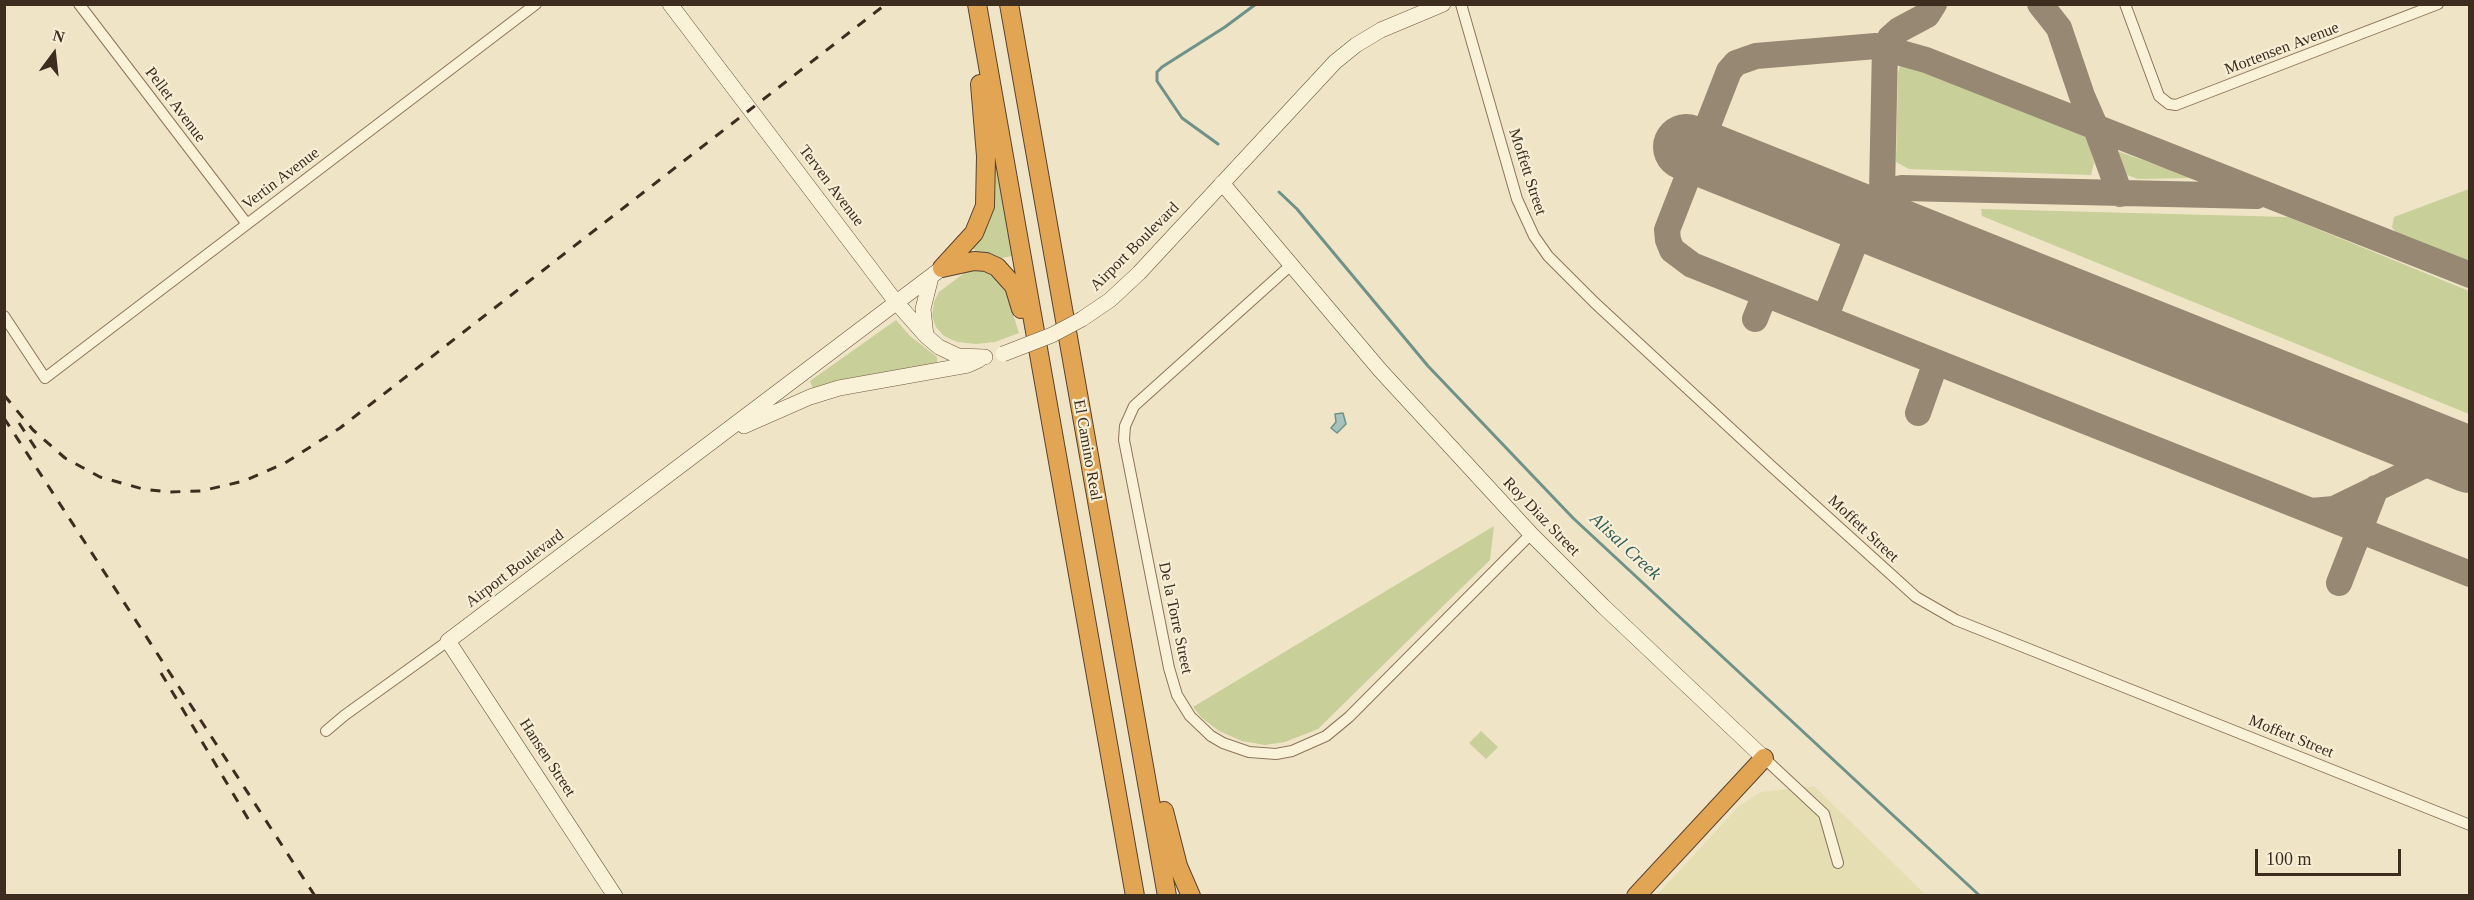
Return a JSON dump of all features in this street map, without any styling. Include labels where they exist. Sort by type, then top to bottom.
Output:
[{"type":"highway","points":[[937,273],[974,233],[985,206],[986,156],[975,4]]},
{"type":"highway","name":"El Camino Real","points":[[975,4],[1135,896]]},
{"type":"highway","name":"El Camino Real","points":[[1009,4],[1167,896]]},
{"type":"highway","points":[[937,273],[974,261],[986,262],[997,267],[1007,276],[1019,298],[1050,421]]},
{"type":"highway","points":[[1141,745],[1156,778],[1178,866],[1191,896]]},
{"type":"highway","points":[[1635,896],[1764,758]]},
{"type":"main road","name":"Terven Avenue","points":[[670,4],[896,302],[926,336],[958,356],[985,357]]},
{"type":"main road","name":"Airport Boulevard","points":[[724,435],[810,397],[839,388],[968,365],[985,357],[1003,354],[1052,335],[1082,319],[1110,300],[1139,273],[1335,62],[1356,45],[1381,30],[1443,4]]},
{"type":"main road","name":"Roy Diaz Street","points":[[1222,183],[1380,370],[1532,534],[1603,606],[1764,758]]},
{"type":"main road","name":"Airport Boulevard","points":[[448,641],[937,273]]},
{"type":"main road","points":[[926,336],[923,309],[937,273]]},
{"type":"main road","name":"Hansen Street","points":[[448,641],[615,896]]},
{"type":"street","name":"Pellet Avenue","points":[[79,4],[247,224]]},
{"type":"street","name":"Vertin Avenue","points":[[4,316],[45,378],[536,4]]},
{"type":"street","name":"Moffett Street","points":[[1461,4],[1517,199],[1539,244],[1558,266],[1604,310],[1902,586],[1930,606],[1956,620],[2469,825]]},
{"type":"street","name":"Mortensen Avenue","points":[[2125,4],[2159,96],[2169,104],[2182,104],[2438,4]]},
{"type":"street","name":"De la Torre Street","points":[[1291,265],[1134,406],[1125,426],[1124,440],[1169,668],[1177,695],[1190,716],[1201,728],[1217,739],[1249,752],[1276,754],[1292,751],[1326,736],[1357,710],[1532,534]]},
{"type":"street","name":"Airport Boulevard","points":[[326,732],[345,715],[448,641]]},
{"type":"street","name":"Roy Diaz Street","points":[[1764,758],[1824,814],[1838,863]]},
{"type":"shaded area","points":[[1814,786],[1926,895],[1656,896],[1739,806],[1761,792]]},
{"type":"green space","points":[[1910,65],[2087,137],[2094,163],[2091,175],[1909,169],[1896,162],[1898,73],[1900,66]]},
{"type":"green space","points":[[2117,151],[2194,178],[2138,179],[2127,175]]},
{"type":"green space","points":[[996,166],[1012,256],[997,259],[981,255],[972,248],[992,167]]},
{"type":"green space","points":[[2469,189],[2469,263],[2397,234],[2392,227],[2394,217]]},
{"type":"green space","points":[[1981,209],[2288,217],[2469,291],[2469,414],[1982,216]]},
{"type":"green space","points":[[984,269],[1002,280],[1019,333],[995,342],[976,344],[957,342],[944,336],[936,327],[932,316],[934,302],[939,292],[967,271]]},
{"type":"green space","points":[[896,320],[910,336],[937,357],[937,365],[813,389],[810,381]]},
{"type":"green space","points":[[1494,526],[1490,560],[1318,729],[1285,742],[1265,745],[1242,741],[1219,731],[1202,718],[1193,707]]},
{"type":"green space","points":[[1481,731],[1498,747],[1486,759],[1469,743]]},
{"type":"water","points":[[1343,413],[1346,424],[1337,433],[1331,428],[1336,422],[1335,414]]},
{"type":"waterway","name":"Alisal Creek","points":[[1218,144],[1182,118],[1157,81],[1157,72],[1256,4]]},
{"type":"waterway","name":"Alisal Creek","points":[[1279,192],[1297,209],[1428,366],[1573,518],[1980,896]]},
{"type":"taxiway","points":[[1882,192],[1885,47],[1890,38],[1899,30],[1927,15],[1934,4]]},
{"type":"taxiway","points":[[2040,4],[2059,28],[2082,96],[2120,194]]},
{"type":"taxiway","points":[[2470,275],[1926,60],[1876,46],[1756,56],[1736,63],[1729,71],[1667,230],[1672,250],[1692,265],[2311,511],[2334,509],[2470,443]]},
{"type":"taxiway","points":[[1825,318],[1871,202],[1882,192],[1902,188],[2256,196]]},
{"type":"taxiway","points":[[1755,319],[1765,294]]},
{"type":"taxiway","points":[[1918,413],[1936,362]]},
{"type":"taxiway","points":[[2339,583],[2376,488]]},
{"type":"taxiway","points":[[2311,511],[2470,574]]},
{"type":"runway","points":[[1686,147],[2470,460]]},
{"type":"railway","points":[[4,395],[33,430],[65,458],[100,477],[143,489],[168,492],[201,491],[244,481],[285,463],[340,428],[886,4]]},
{"type":"railway","points":[[4,418],[315,896]]},
{"type":"railway","points":[[19,423],[40,455]]},
{"type":"railway","points":[[161,673],[253,827]]}]
